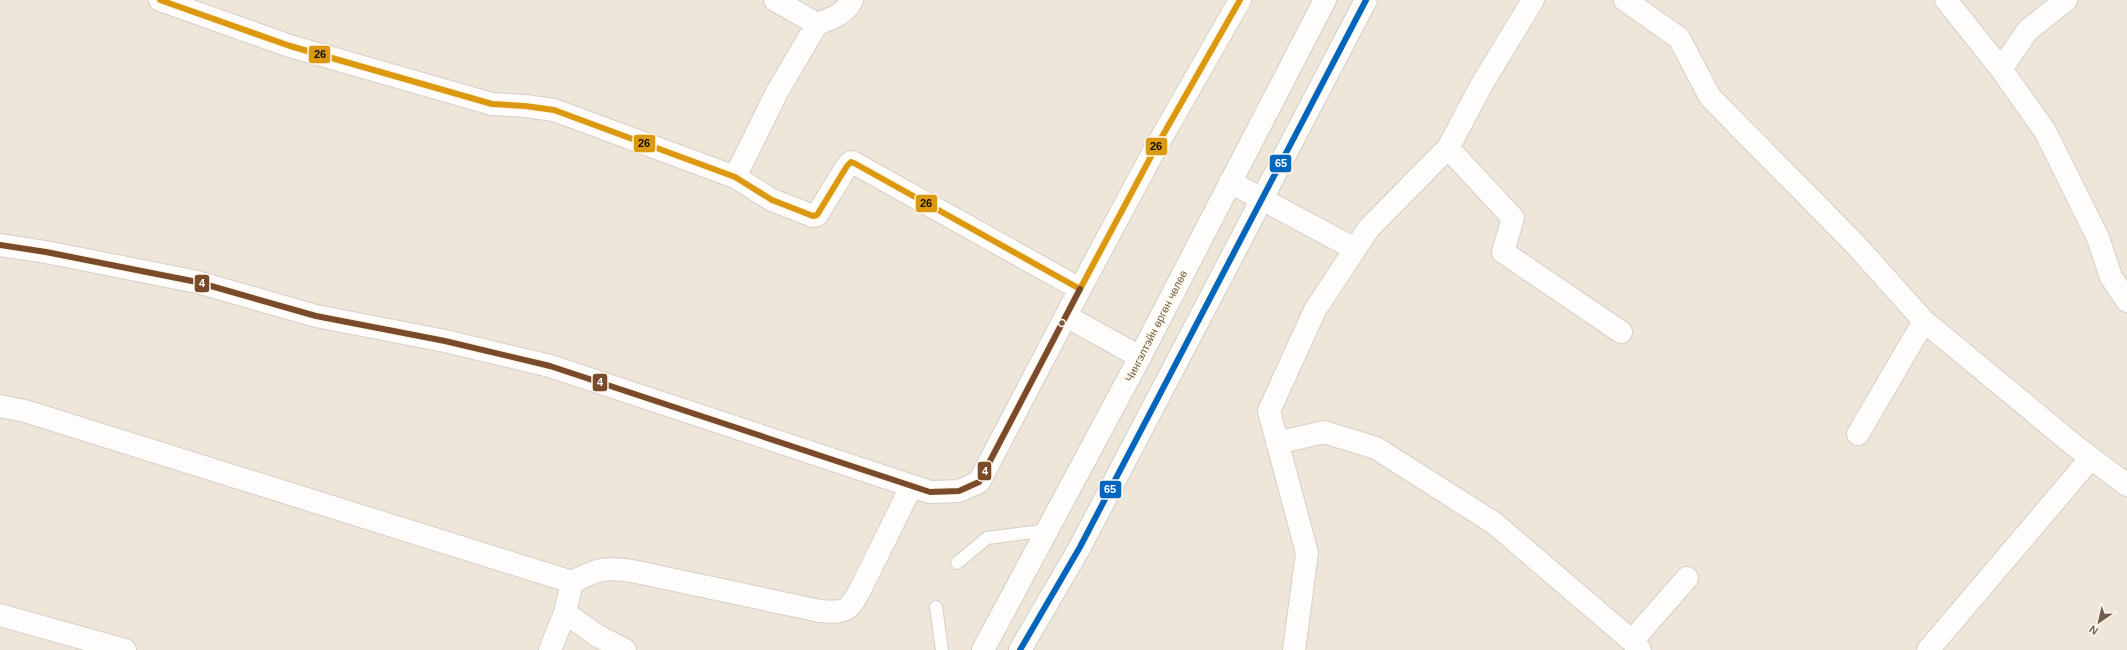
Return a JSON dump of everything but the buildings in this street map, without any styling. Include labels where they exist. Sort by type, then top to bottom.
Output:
[{"type":"street","points":[[160,0],[290,46],[492,104],[554,110],[735,177],[772,200],[812,216],[817,215],[847,166],[851,162],[854,162],[1080,289]]},
{"type":"street","points":[[775,0],[817,24]]},
{"type":"street","points":[[735,177],[777,92],[817,24],[832,18],[848,7],[852,0]]},
{"type":"street","points":[[0,245],[46,252],[197,282],[316,316],[445,341],[550,366],[911,487],[930,492],[959,491],[979,482],[1155,149],[1240,0]]},
{"type":"street","name":"Чингэлтэйн өргөн чөлөө","points":[[983,650],[1140,357],[1325,0]]},
{"type":"street","points":[[1020,650],[1080,547],[1366,0]]},
{"type":"street","points":[[1294,650],[1307,553],[1269,411],[1314,310],[1369,228],[1448,148],[1482,84],[1533,0]]},
{"type":"street","points":[[1625,0],[1679,38],[1710,97],[1855,244],[1924,321],[2091,458],[2127,485]]},
{"type":"street","points":[[1946,0],[2001,69],[2045,131],[2098,238],[2111,277],[2127,301]]},
{"type":"street","points":[[2001,69],[2028,30],[2066,0]]},
{"type":"street","points":[[1448,148],[1513,218],[1503,252],[1621,332]]},
{"type":"street","points":[[1230,182],[1356,249]]},
{"type":"street","points":[[1066,316],[1140,357]]},
{"type":"street","points":[[1858,434],[1924,321]]},
{"type":"street","points":[[0,406],[33,413],[572,582],[594,571],[608,568],[632,571],[820,611],[840,612],[851,606],[911,487]]},
{"type":"street","points":[[1278,444],[1324,432],[1376,448],[1494,523],[1636,645],[1686,578]]},
{"type":"street","points":[[1928,650],[2091,458]]},
{"type":"street","points":[[550,650],[565,613],[572,582]]},
{"type":"street","points":[[565,613],[598,636],[625,650]]},
{"type":"street","points":[[0,615],[125,650]]},
{"type":"lane","points":[[957,563],[987,538],[1048,530]]},
{"type":"lane","points":[[936,607],[942,650]]},
{"type":"shaded area","points":[[0,0],[2127,0],[2127,650],[0,650]]},
{"type":"transit line","name":"26","points":[[160,0],[290,46],[492,104],[554,110],[735,177],[772,200],[813,216],[817,215],[847,166],[851,162],[1080,289],[1155,149],[1240,0]]},
{"type":"transit line","name":"65","points":[[1020,650],[1080,547],[1366,0]]},
{"type":"transit line","name":"4","points":[[0,245],[46,252],[197,282],[316,316],[445,341],[550,366],[930,492],[959,491],[979,482],[1080,289]]}]
